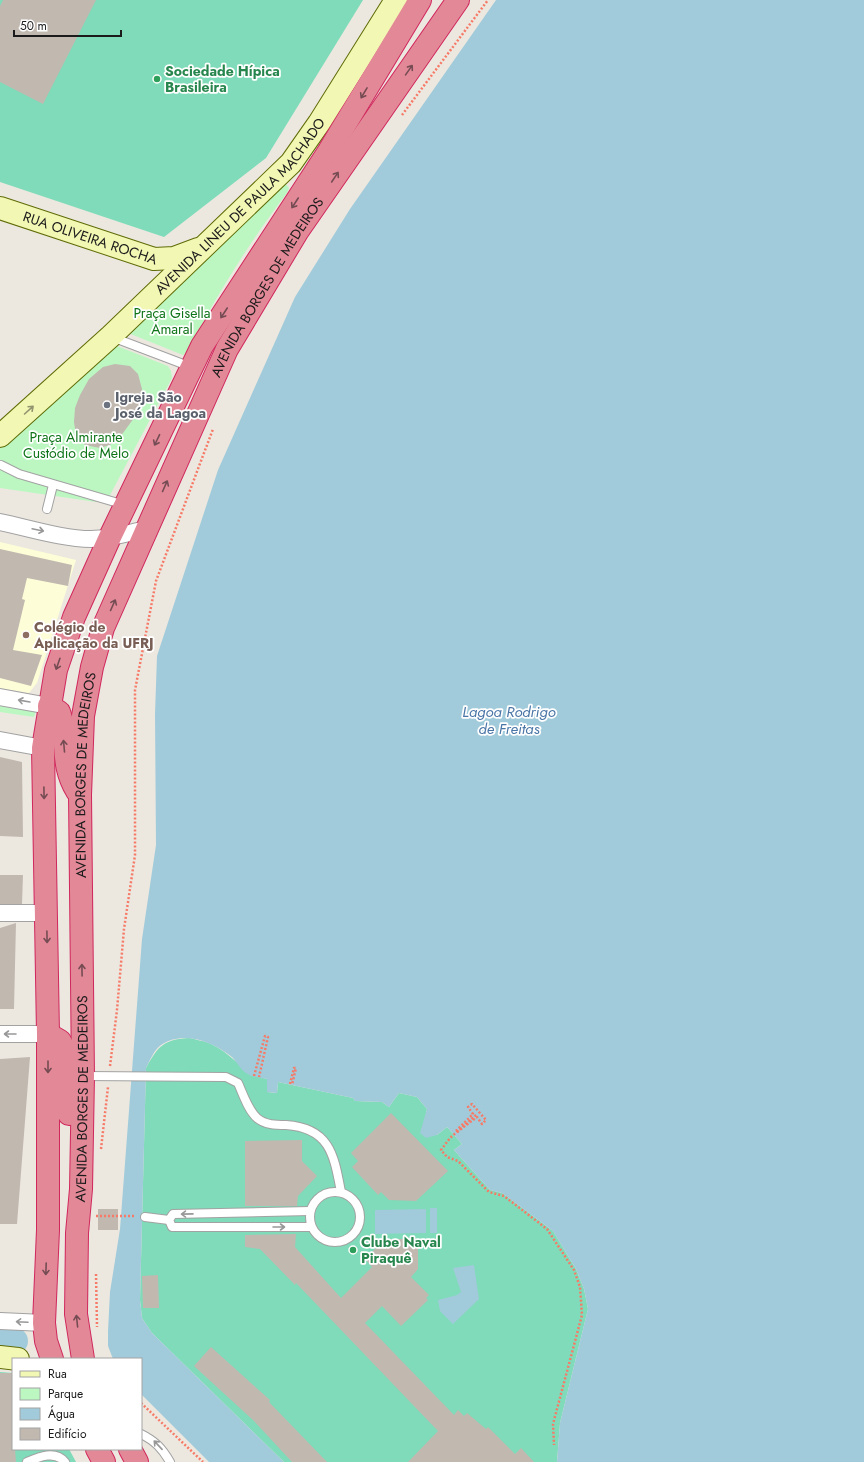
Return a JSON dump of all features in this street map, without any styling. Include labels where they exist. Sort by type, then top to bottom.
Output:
[{"type":"highway","name":"AVENIDA BORGES DE MEDEIROS","points":[[52,1358],[46,1341],[44,1323],[48,1230],[48,1034],[43,748],[56,670],[74,617],[110,537],[202,346],[329,151],[420,0]]},
{"type":"highway","name":"AVENIDA BORGES DE MEDEIROS","points":[[84,1358],[76,1314],[90,1213],[90,1076],[80,795],[83,716],[92,667],[103,628],[227,349],[297,232],[458,0]]},
{"type":"highway","points":[[49,706],[59,712],[66,766],[70,780],[80,795]]},
{"type":"highway","points":[[48,1034],[60,1041],[66,1052],[70,1162],[90,1213]]},
{"type":"highway","points":[[98,1450],[104,1462]]},
{"type":"highway","points":[[131,1450],[137,1462]]},
{"type":"street","name":"AVENIDA LINEU DE PAULA MACHADO","points":[[0,436],[111,336],[291,163],[319,123],[396,0]]},
{"type":"street","name":"RUA OLIVEIRA ROCHA","points":[[0,208],[154,259],[174,258],[204,246]]},
{"type":"street","points":[[142,306],[151,280],[154,259]]},
{"type":"street","points":[[0,522],[78,538],[92,539],[110,537],[146,529]]},
{"type":"street","points":[[0,697],[49,706]]},
{"type":"street","points":[[0,740],[43,748]]},
{"type":"street","points":[[0,913],[46,913]]},
{"type":"street","points":[[0,1034],[48,1034]]},
{"type":"street","points":[[0,1321],[44,1323]]},
{"type":"street","points":[[0,1357],[12,1358]]},
{"type":"lane","points":[[111,336],[192,367]]},
{"type":"lane","points":[[1,465],[18,474],[125,505]]},
{"type":"lane","points":[[47,509],[53,485]]},
{"type":"lane","points":[[90,1076],[226,1077],[238,1083],[250,1108],[256,1117],[262,1121],[270,1124],[301,1126],[312,1130],[322,1138],[332,1151],[341,1192]]},
{"type":"lane","points":[[341,1192],[348,1195],[359,1207],[361,1220],[357,1231],[351,1237],[336,1243],[321,1239],[311,1227],[310,1211],[314,1204],[326,1194],[341,1192]]},
{"type":"lane","points":[[169,1220],[173,1214],[310,1211]]},
{"type":"lane","points":[[264,1212],[264,1227]]},
{"type":"lane","points":[[206,1227],[208,1213]]},
{"type":"lane","points":[[235,1227],[236,1213]]},
{"type":"lane","points":[[145,1217],[169,1220]]},
{"type":"lane","points":[[169,1220],[172,1227],[311,1227]]},
{"type":"lane","points":[[142,1434],[154,1440],[161,1447],[170,1462]]},
{"type":"lane","points":[[27,1462],[50,1455],[56,1455],[65,1462]]},
{"type":"path","points":[[399,118],[488,0]]},
{"type":"path","points":[[101,1153],[117,1010],[124,929],[135,855],[135,690],[156,581],[214,426]]},
{"type":"path","points":[[254,1076],[265,1036],[268,1037],[259,1077]]},
{"type":"path","points":[[294,1068],[296,1068],[291,1084],[294,1068]]},
{"type":"path","points":[[472,1104],[486,1120],[482,1124],[477,1117],[453,1134],[473,1114],[468,1107],[472,1104]]},
{"type":"path","points":[[476,1114],[450,1138],[441,1150],[447,1157],[458,1160],[489,1192],[504,1196],[551,1232],[574,1270],[580,1287],[582,1315],[553,1424],[554,1445]]},
{"type":"path","points":[[94,1224],[90,1213],[145,1217]]},
{"type":"path","points":[[96,1271],[98,1335]]},
{"type":"path","points":[[142,1404],[203,1462]]},
{"type":"shaded area","name":"Colégio de Aplicação da UFRJ","points":[[0,542],[76,560],[37,683],[29,693],[0,688]]},
{"type":"green space","name":"Sociedade Hípica Brasileira","points":[[0,0],[363,0],[266,158],[164,237],[0,182]]},
{"type":"green space","name":"Praça Gisella Amaral","points":[[285,183],[289,188],[287,193],[266,222],[217,297],[186,353],[183,355],[128,333]]},
{"type":"green space","name":"Praça Almirante Custódio de Melo","points":[[112,344],[168,366],[171,371],[172,378],[109,497],[96,502],[0,488],[0,444]]},
{"type":"green space","points":[[0,697],[38,704],[34,717],[0,712]]},
{"type":"green space","name":"Clube Naval Piraquê","points":[[190,1038],[206,1042],[219,1048],[244,1068],[267,1079],[267,1092],[277,1093],[278,1082],[353,1098],[355,1101],[382,1102],[389,1107],[399,1093],[417,1097],[427,1109],[424,1123],[437,1135],[447,1127],[462,1144],[454,1150],[490,1190],[502,1193],[553,1231],[576,1269],[584,1289],[588,1309],[560,1423],[557,1462],[284,1462],[152,1333],[142,1318],[140,1300],[146,1068],[154,1054],[163,1045],[174,1040]]},
{"type":"green space","points":[[0,1372],[12,1373],[12,1450],[70,1450],[76,1462],[0,1462]]},
{"type":"water","name":"Lagoa Rodrigo de Freitas","points":[[496,0],[864,0],[864,1462],[557,1462],[560,1423],[588,1309],[584,1289],[576,1269],[553,1231],[502,1193],[490,1190],[454,1150],[462,1144],[447,1127],[437,1135],[426,1138],[420,1133],[427,1109],[417,1097],[399,1093],[389,1107],[382,1102],[355,1101],[353,1098],[278,1082],[277,1093],[267,1092],[267,1079],[248,1074],[242,1070],[232,1057],[216,1047],[189,1038],[179,1038],[161,1045],[154,1052],[146,1068],[140,1300],[142,1318],[152,1333],[284,1462],[209,1462],[142,1395],[142,1358],[113,1358],[108,1346],[110,1292],[120,1229],[142,939],[156,845],[155,714],[157,656],[218,470],[295,297],[350,209]]},
{"type":"water","points":[[430,1208],[437,1208],[437,1233],[430,1233]]},
{"type":"water","points":[[426,1209],[426,1233],[375,1234],[375,1210]]},
{"type":"water","points":[[474,1265],[479,1299],[453,1324],[440,1311],[438,1300],[457,1295],[461,1292],[453,1268]]},
{"type":"building","points":[[3,0],[96,0],[43,104],[0,82],[0,6]]},
{"type":"building","name":"Igreja São José da Lagoa","points":[[115,364],[130,366],[138,374],[142,389],[140,403],[134,418],[123,433],[110,445],[100,448],[85,445],[76,435],[74,422],[75,408],[89,379],[103,367]]},
{"type":"building","points":[[0,549],[72,565],[68,586],[27,578],[22,599],[25,600],[13,650],[42,655],[31,686],[0,678]]},
{"type":"building","points":[[0,757],[22,762],[23,837],[0,836]]},
{"type":"building","points":[[0,875],[23,875],[22,904],[0,904]]},
{"type":"building","points":[[16,923],[14,1009],[0,1009],[0,928]]},
{"type":"building","points":[[30,1057],[17,1224],[0,1224],[0,1059]]},
{"type":"building","points":[[391,1113],[448,1171],[416,1201],[389,1200],[381,1192],[378,1195],[352,1167],[358,1161],[351,1153]]},
{"type":"building","points":[[302,1140],[302,1161],[317,1176],[298,1196],[297,1206],[245,1206],[245,1141]]},
{"type":"building","points":[[98,1209],[118,1209],[118,1230],[98,1230]]},
{"type":"building","points":[[296,1234],[295,1247],[341,1298],[372,1267],[365,1259],[385,1239],[418,1239],[418,1269],[411,1277],[429,1295],[426,1298],[428,1300],[401,1326],[382,1306],[365,1323],[454,1415],[458,1410],[464,1416],[467,1413],[486,1429],[488,1427],[515,1454],[521,1448],[534,1462],[408,1462],[438,1431],[296,1283],[295,1285],[260,1249],[245,1247],[245,1235]]},
{"type":"building","points":[[158,1275],[159,1308],[143,1308],[142,1276]]},
{"type":"building","points":[[211,1347],[270,1400],[269,1402],[327,1462],[292,1462],[254,1421],[194,1366]]},
{"type":"building","points":[[0,1373],[12,1373],[12,1450],[15,1450],[16,1462],[0,1462]]},
{"type":"waterway","points":[[0,1341],[15,1341]]},
{"type":"place","name":"Sociedade Hípica Brasileira","points":[[157,79]]},
{"type":"place","name":"Igreja São José da Lagoa","points":[[107,405]]},
{"type":"place","name":"Colégio de Aplicação da UFRJ","points":[[26,635]]},
{"type":"place","name":"Clube Naval Piraquê","points":[[353,1250]]}]
